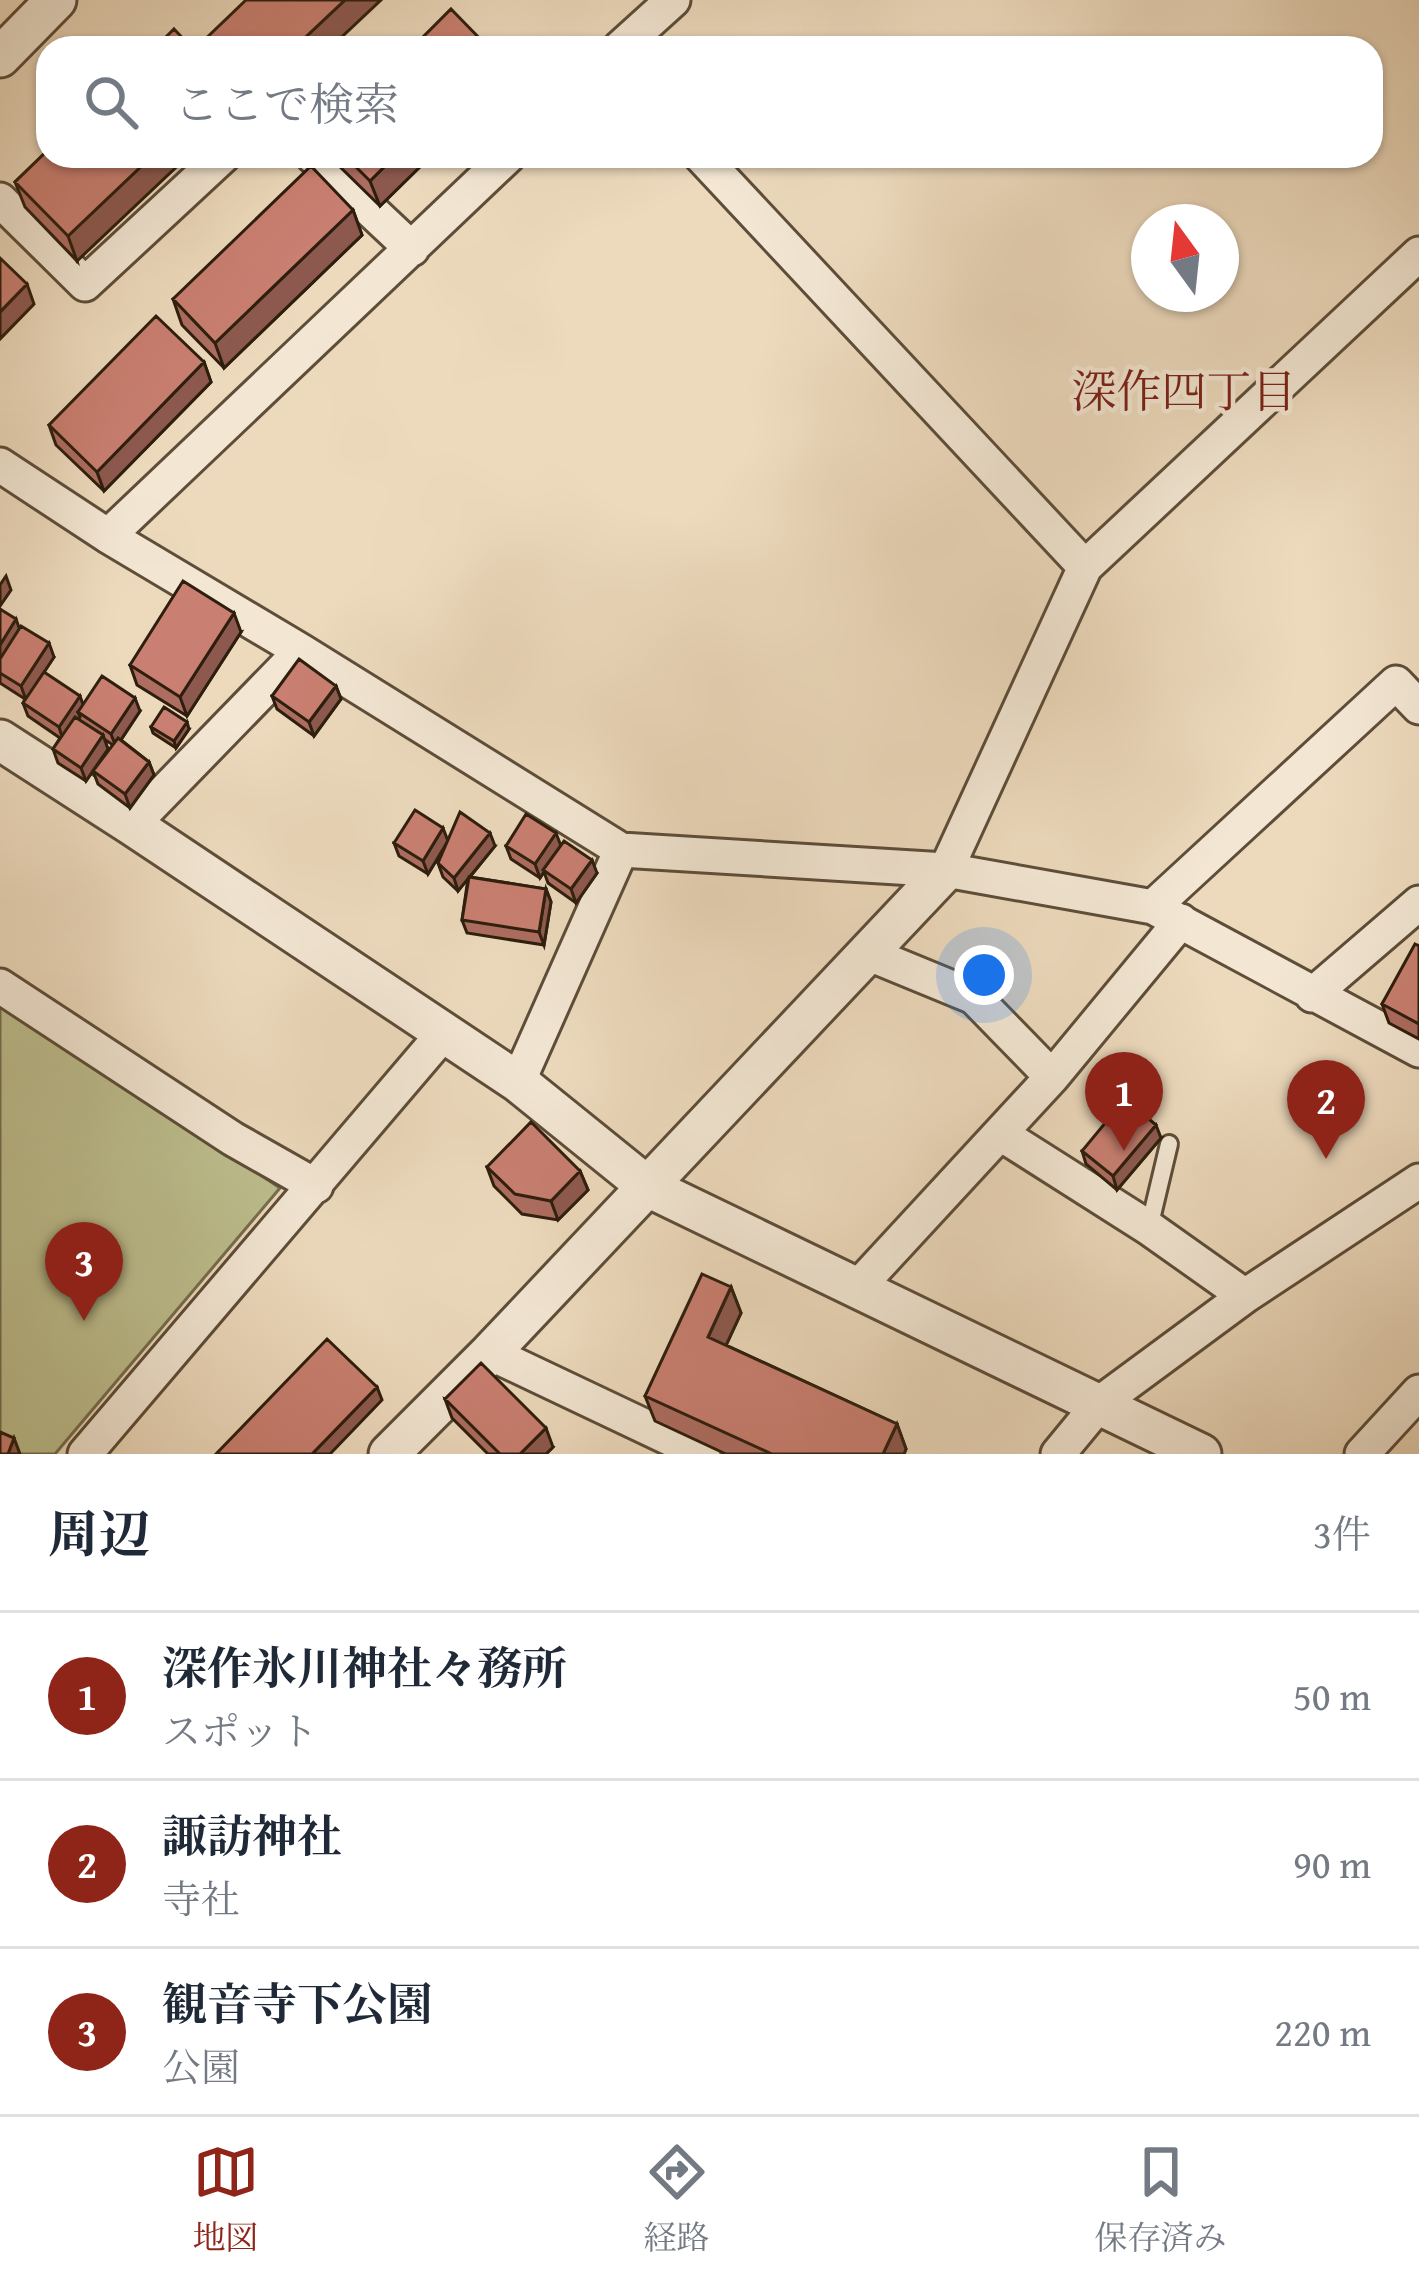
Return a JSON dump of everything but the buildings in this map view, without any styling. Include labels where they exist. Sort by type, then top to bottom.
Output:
[{"type":"street","points":[[0,57],[56,0]]},
{"type":"street","points":[[633,36],[673,0]]},
{"type":"street","points":[[0,200],[86,284],[210,168]]},
{"type":"street","points":[[327,168],[412,249]]},
{"type":"street","points":[[108,536],[496,168]]},
{"type":"street","points":[[712,168],[1085,567]]},
{"type":"street","points":[[389,1454],[946,870],[1085,567],[1419,254]]},
{"type":"street","points":[[0,465],[621,850],[946,870],[1167,914],[1419,1050]]},
{"type":"street","points":[[132,824],[301,651]]},
{"type":"street","points":[[858,1287],[1052,1077],[1167,914],[1396,683],[1419,707]]},
{"type":"street","points":[[0,740],[518,1082],[648,1187],[1201,1454]]},
{"type":"street","points":[[518,1082],[621,850]]},
{"type":"street","points":[[1312,995],[1419,903]]},
{"type":"street","points":[[866,953],[974,997],[1052,1077]]},
{"type":"street","points":[[0,986],[233,1138],[316,1186]]},
{"type":"street","points":[[86,1454],[443,1034]]},
{"type":"street","points":[[1001,1134],[1245,1296]]},
{"type":"street","points":[[1058,1454],[1100,1403],[1245,1296],[1419,1181]]},
{"type":"street","points":[[490,1353],[703,1454]]},
{"type":"street","points":[[1362,1454],[1419,1392]]},
{"type":"lane","points":[[1149,1228],[1169,1144]]},
{"type":"green space","points":[[0,1002],[280,1188],[55,1454],[0,1454]]},
{"type":"place","name":"深作氷川神社々務所","points":[[1124,1151]]},
{"type":"place","name":"諏訪神社","points":[[1326,1159]]},
{"type":"place","name":"観音寺下公園","points":[[84,1321]]},
{"type":"district","name":"深作四丁目","points":[[1184,391]]}]
